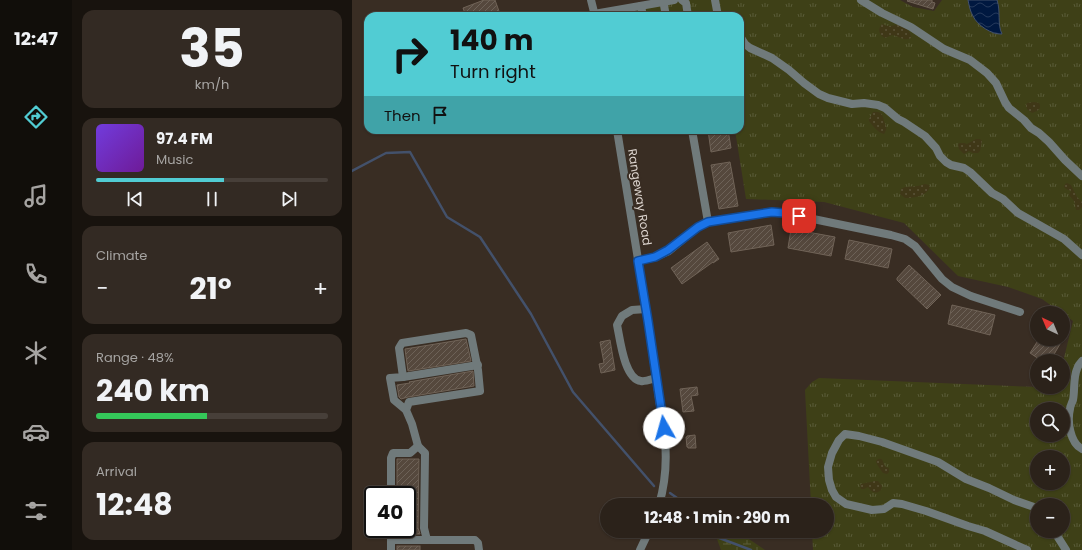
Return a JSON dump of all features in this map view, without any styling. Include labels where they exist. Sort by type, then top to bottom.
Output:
[{"type":"street","points":[[591,0],[593,12]]},
{"type":"street","points":[[610,12],[674,0]]},
{"type":"street","points":[[682,0],[686,3],[687,12]]},
{"type":"street","points":[[715,0],[717,12]]},
{"type":"street","points":[[861,0],[882,13],[911,27],[944,49],[970,60],[988,73],[996,83],[1009,108],[1049,142],[1082,176]]},
{"type":"street","points":[[663,1],[665,12]]},
{"type":"street","points":[[641,6],[642,12]]},
{"type":"street","points":[[744,42],[750,48],[772,58],[790,70],[819,94],[828,98],[852,104],[878,105],[885,108],[898,119],[925,136],[946,162],[951,165],[964,168],[970,172],[992,193],[1018,213],[1064,239],[1082,255]]},
{"type":"street","name":"Rangeway Road","points":[[618,134],[646,309],[666,453],[665,478],[661,498]]},
{"type":"street","points":[[693,134],[708,222]]},
{"type":"street","points":[[638,261],[655,257],[668,250],[698,227],[708,222],[772,212],[784,213],[898,236],[908,240],[915,246],[942,279],[952,287],[971,296],[1020,312]]},
{"type":"street","points":[[646,309],[632,310],[622,316],[616,325],[628,370],[634,378],[641,381],[656,378]]},
{"type":"street","points":[[403,377],[398,348],[402,343],[466,333],[471,335],[478,365],[480,391],[409,402],[406,410]]},
{"type":"street","points":[[1082,361],[1076,370],[1069,421],[1072,436],[1078,446],[1082,449]]},
{"type":"street","points":[[427,540],[424,528],[425,452],[418,446],[412,424],[406,410],[394,400],[390,378],[478,365]]},
{"type":"street","points":[[1027,550],[985,531],[902,504],[893,503],[884,509],[872,510],[846,504],[836,497],[832,490],[829,480],[828,467],[832,453],[839,440],[845,434],[859,436],[882,442],[938,462],[966,479],[1030,506]]},
{"type":"street","points":[[391,486],[391,458],[393,453],[410,453],[418,446]]},
{"type":"street","points":[[640,550],[646,538]]},
{"type":"street","points":[[1058,538],[1066,550]]},
{"type":"street","points":[[391,550],[391,540],[475,540],[478,543],[479,550]]},
{"type":"green space","points":[[653,0],[900,0],[913,7],[934,11],[942,0],[1082,0],[1082,550],[813,550],[812,538],[834,538],[834,498],[811,498],[805,390],[812,382],[819,378],[1030,387],[1030,394],[1070,394],[1070,354],[1065,354],[1067,346],[1070,346],[1070,333],[1073,321],[1070,319],[1070,306],[1052,306],[1042,299],[1008,287],[958,276],[904,223],[824,202],[746,199],[736,134],[744,134],[744,12],[611,12]]},
{"type":"green space","points":[[747,538],[765,550],[721,550],[717,539]]},
{"type":"sand","points":[[882,24],[905,27],[910,33],[911,38],[904,39],[892,35],[885,38],[879,32]]},
{"type":"sand","points":[[1027,103],[1039,103],[1040,108],[1032,113],[1027,109],[1026,105]]},
{"type":"sand","points":[[873,112],[879,113],[883,116],[886,128],[884,134],[878,131],[869,121]]},
{"type":"sand","points":[[976,139],[980,139],[982,141],[980,151],[978,153],[969,151],[964,154],[959,149],[959,143],[967,144]]},
{"type":"sand","points":[[1067,183],[1071,185],[1077,197],[1082,202],[1082,207],[1079,210],[1076,210],[1074,201],[1069,195],[1071,191],[1064,187]]},
{"type":"sand","points":[[925,184],[929,185],[930,187],[926,193],[920,196],[905,198],[900,194],[901,189],[905,187]]},
{"type":"sand","points":[[878,459],[882,460],[885,466],[889,468],[889,472],[887,474],[883,473],[878,465],[876,461]]},
{"type":"sand","points":[[878,481],[882,486],[879,492],[874,492],[868,487],[861,489],[861,484]]},
{"type":"water","points":[[968,0],[997,0],[1002,34],[989,31],[978,23],[971,12]]},
{"type":"building","points":[[484,0],[495,0],[499,12],[464,12],[463,8]]},
{"type":"building","points":[[932,0],[932,2],[935,3],[933,9],[907,1]]},
{"type":"building","points":[[709,134],[729,134],[731,148],[711,152]]},
{"type":"building","points":[[730,162],[738,206],[719,209],[711,165]]},
{"type":"building","points":[[771,225],[774,245],[731,252],[728,233]]},
{"type":"building","points":[[791,229],[835,237],[831,256],[788,248]]},
{"type":"building","points":[[849,240],[892,249],[888,268],[845,259]]},
{"type":"building","points":[[707,242],[719,259],[682,284],[671,268]]},
{"type":"building","points":[[909,265],[941,295],[927,309],[897,280],[897,278]]},
{"type":"building","points":[[952,305],[995,315],[990,335],[948,324]]},
{"type":"building","points":[[466,339],[471,361],[408,371],[405,349]]},
{"type":"building","points":[[610,340],[615,370],[601,373],[599,364],[604,363],[600,342]]},
{"type":"building","points":[[1034,346],[1059,346],[1054,354],[1030,353]]},
{"type":"building","points":[[473,371],[474,386],[401,399],[399,397],[397,385]]},
{"type":"building","points":[[697,387],[698,395],[691,396],[694,411],[683,412],[680,389]]},
{"type":"building","points":[[695,435],[696,448],[688,448],[686,437]]},
{"type":"building","points":[[397,459],[419,459],[418,528],[420,534],[416,534],[416,486],[397,486]]},
{"type":"building","points":[[397,546],[420,546],[420,550],[397,550]]},
{"type":"waterway","points":[[352,171],[386,153],[410,152],[447,217],[480,237],[531,314],[573,392],[654,486]]},
{"type":"waterway","points":[[670,493],[677,498]]},
{"type":"waterway","points":[[719,538],[751,550]]},
{"type":"route","points":[[664,428],[638,261],[662,254],[675,246],[698,227],[708,222],[772,212],[799,216]]}]
